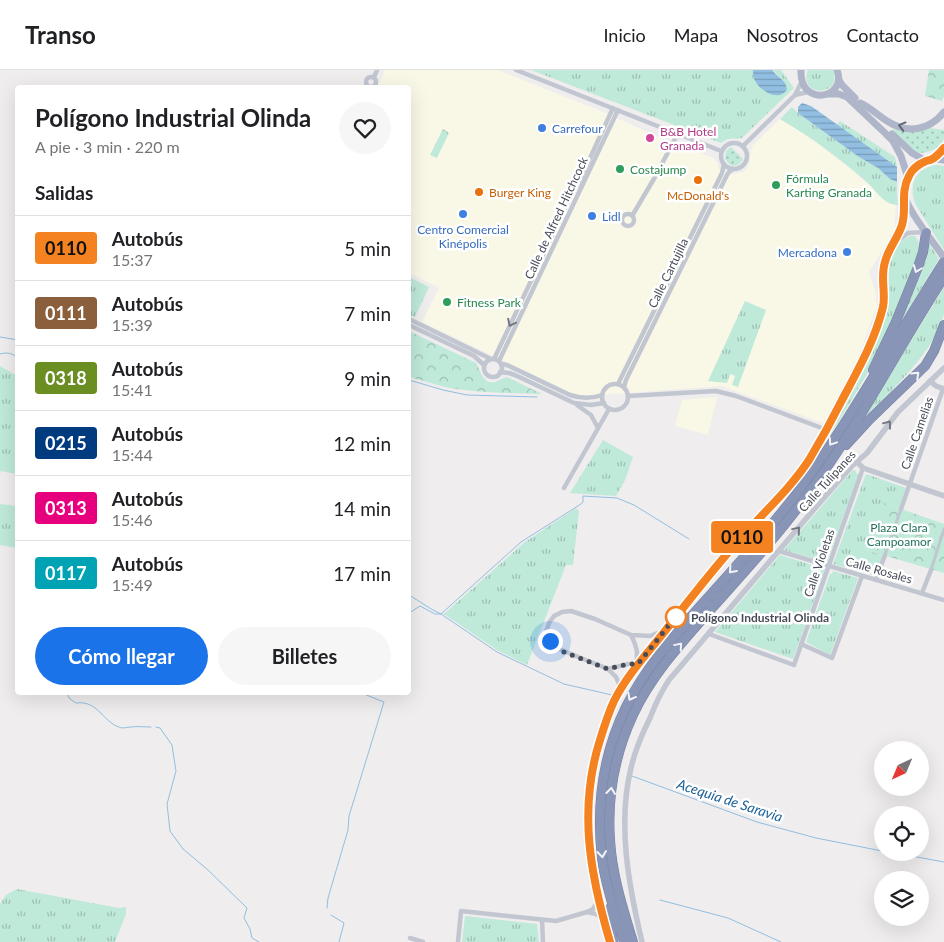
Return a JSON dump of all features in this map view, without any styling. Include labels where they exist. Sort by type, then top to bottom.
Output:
[{"type":"highway","points":[[859,402],[861,391],[895,324],[918,267],[923,252],[926,232]]},
{"type":"highway","points":[[633,942],[613,867],[610,841],[610,797],[616,762],[633,715],[648,687],[666,661],[776,535],[831,461],[941,277],[943,259]]},
{"type":"highway","points":[[624,942],[602,860],[600,832],[601,795],[607,758],[627,705],[644,676],[671,640],[757,543],[820,461],[941,277]]},
{"type":"highway","points":[[831,461],[868,420],[925,366],[934,351],[944,325]]},
{"type":"highway","points":[[608,886],[607,898],[611,916],[612,942]]},
{"type":"main road","points":[[801,70],[802,81],[808,92],[817,96],[839,94],[847,97],[885,133],[901,156],[908,178]]},
{"type":"main road","points":[[837,70],[839,80],[850,94],[907,150],[929,160],[944,160]]},
{"type":"main road","points":[[829,94],[839,80]]},
{"type":"main road","points":[[860,102],[888,122],[907,128],[917,128],[929,124],[944,112]]},
{"type":"main road","points":[[943,259],[908,204],[904,192],[908,178],[914,169],[944,148]]},
{"type":"street","points":[[368,85],[367,79],[374,77],[377,70]]},
{"type":"street","points":[[516,70],[721,151]]},
{"type":"street","points":[[743,146],[795,95],[802,81]]},
{"type":"street","points":[[795,95],[808,92]]},
{"type":"street","name":"Calle de Alfred Hitchcock","points":[[492,359],[580,180],[613,108]]},
{"type":"street","name":"Calle de Alfred Hitchcock","points":[[500,363],[618,110]]},
{"type":"street","points":[[632,216],[677,135]]},
{"type":"street","points":[[729,143],[737,143],[743,146],[747,152],[746,161],[741,167],[733,169],[726,167],[721,158],[721,151],[729,143]]},
{"type":"street","name":"Calle Cartujilla","points":[[618,384],[722,173],[724,164]]},
{"type":"street","name":"Calle Cartujilla","points":[[624,388],[626,380],[727,175],[733,169]]},
{"type":"street","points":[[612,942],[603,919],[591,866],[588,810],[590,781],[596,754],[613,702],[638,664],[666,629],[739,540],[794,480],[827,430],[876,328],[883,305],[883,267],[888,252],[894,244],[903,223],[904,192]]},
{"type":"street","points":[[894,244],[908,233],[926,232]]},
{"type":"street","points":[[411,323],[474,356],[484,365]]},
{"type":"street","points":[[417,326],[578,398],[590,399],[602,395]]},
{"type":"street","points":[[492,359],[486,361],[484,365],[484,371],[488,375],[493,376],[500,372],[509,373],[574,403],[591,415],[598,428]]},
{"type":"street","points":[[500,363],[500,372]]},
{"type":"street","name":"Calle Tulipanes","points":[[642,942],[628,871],[624,835],[626,796],[631,767],[643,733],[663,690],[669,680],[852,466],[867,453],[898,412],[943,371]]},
{"type":"street","points":[[930,381],[944,389]]},
{"type":"street","points":[[618,384],[624,388],[628,396],[624,407],[618,410],[609,409],[604,403],[602,395],[605,389],[609,385],[618,384]]},
{"type":"street","name":"Calle Camelias","points":[[910,484],[944,389]]},
{"type":"street","points":[[628,396],[725,392],[827,430]]},
{"type":"street","points":[[574,403],[590,405],[604,403]]},
{"type":"street","points":[[564,488],[609,409]]},
{"type":"street","points":[[857,462],[863,468],[944,496]]},
{"type":"street","name":"Calle Violetas","points":[[709,634],[794,665],[863,468]]},
{"type":"street","points":[[876,580],[910,484]]},
{"type":"street","points":[[922,593],[944,529]]},
{"type":"street","name":"Calle Rosales","points":[[779,551],[944,600]]},
{"type":"street","points":[[801,644],[832,658],[862,576]]},
{"type":"street","points":[[621,689],[616,678],[608,669],[559,650],[550,641],[546,632],[554,616],[562,612],[571,611],[631,635],[650,636],[666,629]]},
{"type":"street","points":[[631,635],[637,652],[636,659],[638,664]]},
{"type":"street","points":[[608,669],[628,664],[638,664]]},
{"type":"street","points":[[458,942],[461,911],[556,921],[587,912],[599,903]]},
{"type":"street","points":[[587,912],[596,914],[603,919]]},
{"type":"street","points":[[542,920],[543,942]]},
{"type":"street","points":[[410,938],[423,942]]},
{"type":"shaded area","points":[[385,70],[498,70],[606,113],[671,143],[681,145],[715,159],[719,168],[732,174],[743,172],[747,168],[752,146],[780,119],[805,134],[847,166],[885,200],[896,205],[894,231],[869,272],[875,290],[877,306],[859,355],[823,423],[721,386],[578,396],[422,322],[439,288],[411,274],[411,85],[378,85]]},
{"type":"shaded area","points":[[717,397],[708,435],[675,426],[682,400]]},
{"type":"green space","points":[[531,70],[753,70],[754,79],[784,81],[772,70],[781,70],[794,88],[742,138],[727,139],[721,143]]},
{"type":"green space","points":[[808,70],[833,70],[834,79],[832,85],[820,91],[809,86],[807,79]]},
{"type":"green space","points":[[929,70],[944,70],[944,96],[942,101],[925,96]]},
{"type":"green space","points":[[792,107],[859,157],[897,182],[898,205],[886,201],[868,183],[836,157],[780,119]]},
{"type":"green space","points":[[840,121],[895,157],[897,167],[837,125]]},
{"type":"green space","points":[[930,128],[944,130],[944,138],[937,148],[921,153],[911,149],[893,130],[893,129]]},
{"type":"green space","points":[[443,129],[449,133],[437,158],[430,155]]},
{"type":"green space","points":[[731,147],[743,159],[736,166],[730,165],[725,159],[726,151]]},
{"type":"green space","points":[[944,166],[944,250],[916,205],[913,191],[913,185],[918,174],[928,167]]},
{"type":"green space","points":[[915,236],[918,241],[918,256],[889,329],[876,358],[810,466],[846,402],[870,353],[888,304],[887,277],[892,253],[904,239]]},
{"type":"green space","points":[[929,243],[939,259],[893,335],[922,270]]},
{"type":"green space","points":[[411,278],[429,287],[415,317],[411,316]]},
{"type":"green space","points":[[944,287],[944,314],[932,342],[911,369],[865,417],[871,406]]},
{"type":"green space","points":[[745,301],[766,310],[738,387],[732,385],[735,376],[730,374],[727,383],[708,381]]},
{"type":"green space","points":[[411,332],[476,363],[483,377],[488,381],[495,382],[507,377],[542,394],[461,390],[411,378]]},
{"type":"green space","points":[[0,366],[15,375],[15,474],[1,471],[0,474]]},
{"type":"green space","points":[[603,440],[633,457],[625,480],[616,496],[570,493]]},
{"type":"green space","points":[[853,470],[859,474],[827,562],[784,550]]},
{"type":"green space","points":[[866,474],[906,488],[899,508],[881,503],[866,550],[883,555],[876,576],[833,564]]},
{"type":"green space","name":"Plaza Clara Campoamor","points":[[881,502],[944,524],[944,573],[866,550]]},
{"type":"green space","points":[[0,504],[15,506],[15,548],[0,545]]},
{"type":"green space","points":[[576,508],[579,511],[573,565],[566,565],[527,665],[497,650],[444,614],[525,542]]},
{"type":"green space","points":[[780,555],[825,569],[793,659],[715,632]]},
{"type":"green space","points":[[833,571],[858,578],[830,655],[806,642],[830,574]]},
{"type":"green space","points":[[17,889],[119,908],[126,907],[126,914],[115,942],[0,942],[0,904],[6,895]]},
{"type":"green space","points":[[465,916],[537,924],[539,942],[462,942]]},
{"type":"water","points":[[753,70],[772,70],[783,81],[787,90],[779,95],[766,92],[755,81]]},
{"type":"water","points":[[802,103],[811,106],[897,167],[897,182],[890,179],[878,168],[859,157],[798,113],[798,107]]},
{"type":"waterway","points":[[0,337],[15,340]]},
{"type":"waterway","points":[[0,354],[9,353],[15,356]]},
{"type":"waterway","points":[[411,381],[467,395],[537,397]]},
{"type":"waterway","points":[[411,612],[420,606],[435,614],[441,614],[521,542],[581,504],[583,496],[617,498],[634,505],[689,539]]},
{"type":"waterway","points":[[411,596],[497,652],[564,684],[612,695]]},
{"type":"waterway","points":[[68,695],[76,703],[84,703],[95,708],[109,721],[119,727],[151,727]]},
{"type":"waterway","points":[[327,908],[328,898],[348,830],[349,816],[384,702],[366,695]]},
{"type":"waterway","points":[[156,727],[160,728],[172,745],[176,771],[167,804],[170,831],[183,849],[208,870],[247,908],[244,918],[252,938],[259,942]]},
{"type":"waterway","name":"Acequia de Saravia","points":[[632,776],[757,822],[816,838],[874,849]]},
{"type":"waterway","name":"Acequia de Saravia","points":[[929,859],[944,862]]},
{"type":"waterway","points":[[660,900],[728,918],[781,942]]},
{"type":"waterway","points":[[331,915],[344,923],[339,942]]},
{"type":"bus line","name":"0110","points":[[610,942],[599,905],[591,866],[588,810],[590,781],[594,762],[613,702],[626,680],[670,624],[739,540],[794,480],[827,430],[876,328],[883,305],[883,267],[888,252],[894,244],[903,223],[903,200],[908,178],[919,164],[932,160],[944,148]]},
{"type":"place","name":"Carrefour","points":[[542,128]]},
{"type":"place","name":"B&B Hotel Granada","points":[[650,138]]},
{"type":"place","name":"Costajump","points":[[620,169]]},
{"type":"place","name":"McDonald's","points":[[698,180]]},
{"type":"place","name":"Fórmula Karting Granada","points":[[776,185]]},
{"type":"place","name":"Burger King","points":[[479,192]]},
{"type":"place","name":"Centro Comercial Kinépolis","points":[[463,214]]},
{"type":"place","name":"Lidl","points":[[592,216]]},
{"type":"place","name":"Mercadona","points":[[847,252]]},
{"type":"place","name":"Fitness Park","points":[[447,302]]},
{"type":"place","name":"Polígono Industrial Olinda","points":[[676,617]]},
{"type":"route","points":[[550,641],[559,650],[608,669],[628,664],[638,664],[677,615],[676,617]]}]
